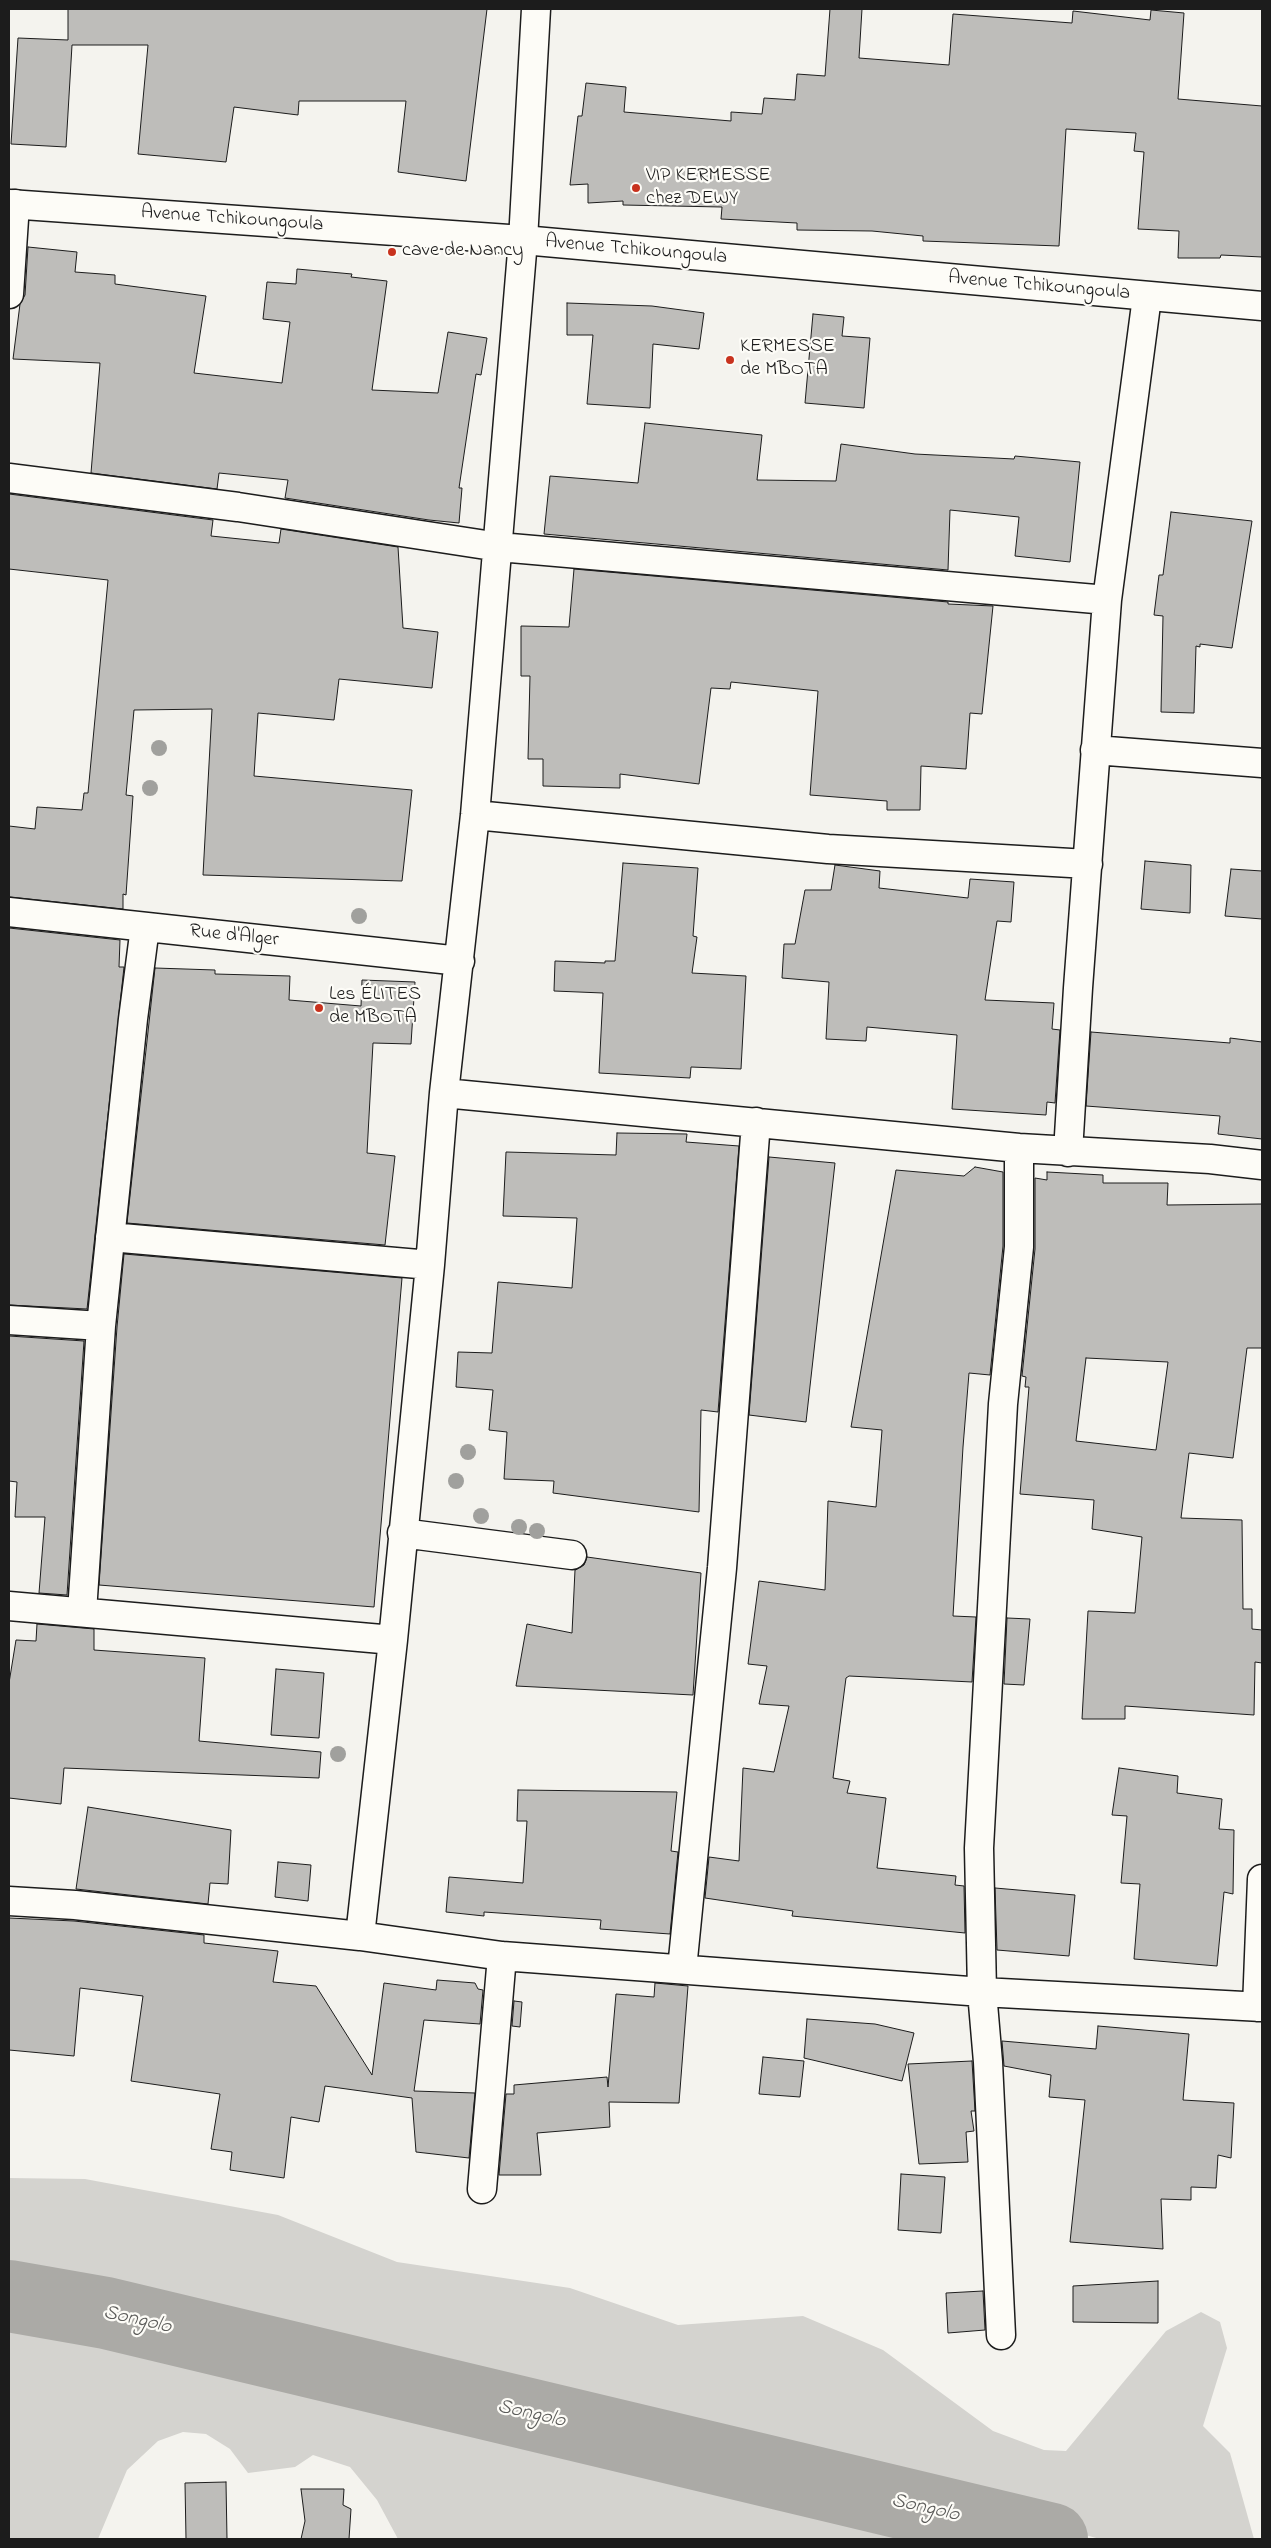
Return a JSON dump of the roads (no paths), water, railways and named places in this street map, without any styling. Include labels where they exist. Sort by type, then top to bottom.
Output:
[{"type":"street","points":[[360,1936],[393,1640],[402,1533],[430,1265],[444,1093],[475,815],[524,240],[536,9]]},
{"type":"street","points":[[9,294],[12,204]]},
{"type":"street","name":"Avenue Tchikoungoula","points":[[12,204],[524,240],[1262,306]]},
{"type":"street","points":[[1068,1152],[1095,750],[1108,600],[1147,297]]},
{"type":"street","points":[[9,478],[238,507],[499,548],[1108,600]]},
{"type":"street","points":[[1095,750],[1262,763]]},
{"type":"street","points":[[475,815],[828,849],[1088,864]]},
{"type":"street","name":"Rue d'Alger","points":[[9,912],[460,962]]},
{"type":"street","points":[[82,1612],[101,1326],[145,927]]},
{"type":"street","points":[[444,1093],[1019,1148],[1210,1159],[1262,1165]]},
{"type":"street","points":[[682,1969],[722,1568],[756,1122]]},
{"type":"street","points":[[1001,2334],[988,2062],[982,1992],[979,1848],[1003,1404],[1019,1247],[1019,1148]]},
{"type":"street","points":[[110,1237],[430,1265]]},
{"type":"street","points":[[9,1320],[101,1326]]},
{"type":"street","points":[[402,1533],[572,1554]]},
{"type":"street","points":[[9,1606],[393,1640]]},
{"type":"street","points":[[9,1901],[85,1906],[360,1936],[502,1956],[982,1992],[1260,2007],[1262,1879]]},
{"type":"street","points":[[482,2189],[502,1956]]},
{"type":"waterway","name":"Songolo","points":[[9,2296],[106,2313],[1052,2539]]},
{"type":"place","name":"VIP KERMESSE chez DEWY","points":[[636,188]]},
{"type":"place","name":"cave de Nancy","points":[[392,252]]},
{"type":"place","name":"KERMESSE de MBOTA","points":[[730,360]]},
{"type":"place","name":"Les ÉLITES de MBOTA","points":[[319,1008]]}]
